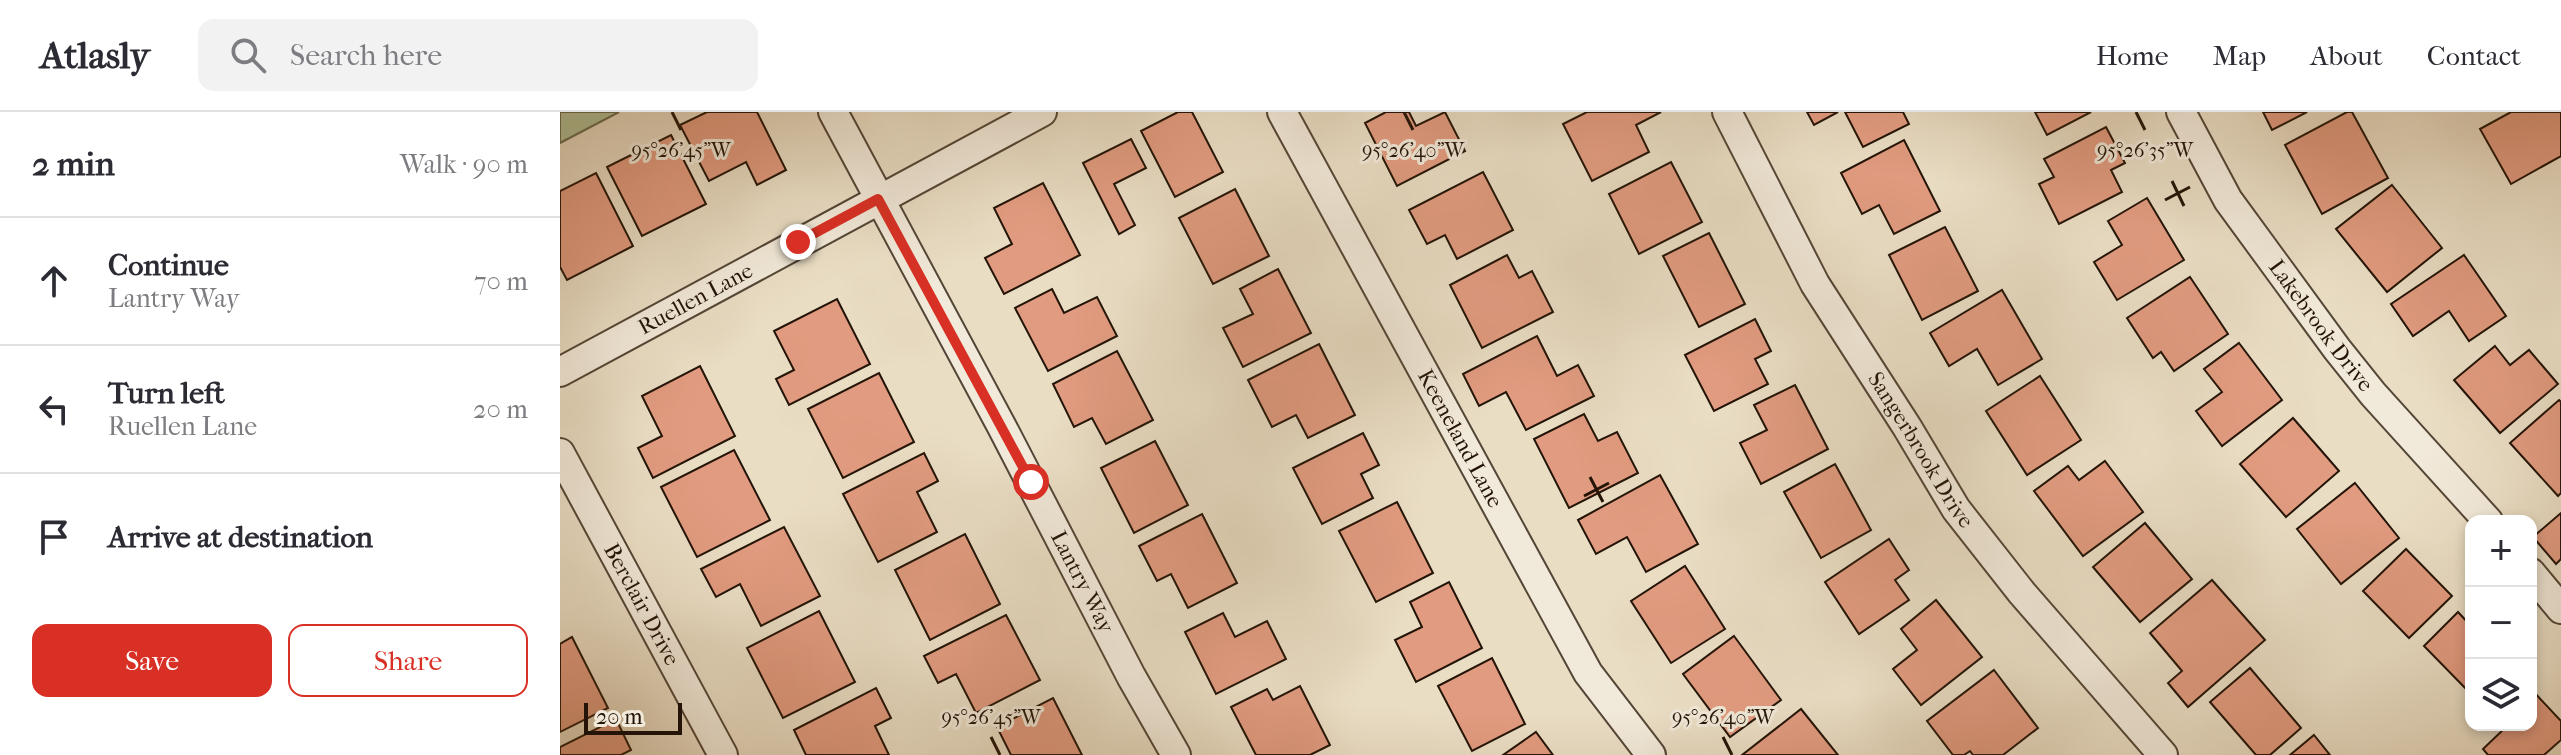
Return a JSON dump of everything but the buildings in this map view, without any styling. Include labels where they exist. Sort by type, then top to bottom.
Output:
[{"type":"street","name":"Lantry Way","points":[[833,112],[1131,676],[1176,755]]},
{"type":"street","name":"Ruellen Lane","points":[[560,372],[1042,112]]},
{"type":"street","name":"Keeneland Lane","points":[[1282,112],[1588,673],[1651,755]]},
{"type":"street","name":"Sangerbrook Drive","points":[[1727,112],[1815,284],[1956,509],[2022,593],[2163,755]]},
{"type":"street","name":"Lakebrook Drive","points":[[2181,112],[2228,200],[2337,349],[2373,394],[2483,515]]},
{"type":"street","name":"Berclair Drive","points":[[560,453],[723,755]]},
{"type":"street","points":[[2537,580],[2561,609]]},
{"type":"green space","points":[[560,112],[619,112],[560,143]]},
{"type":"route","points":[[798,242],[878,199],[1031,482]]}]
